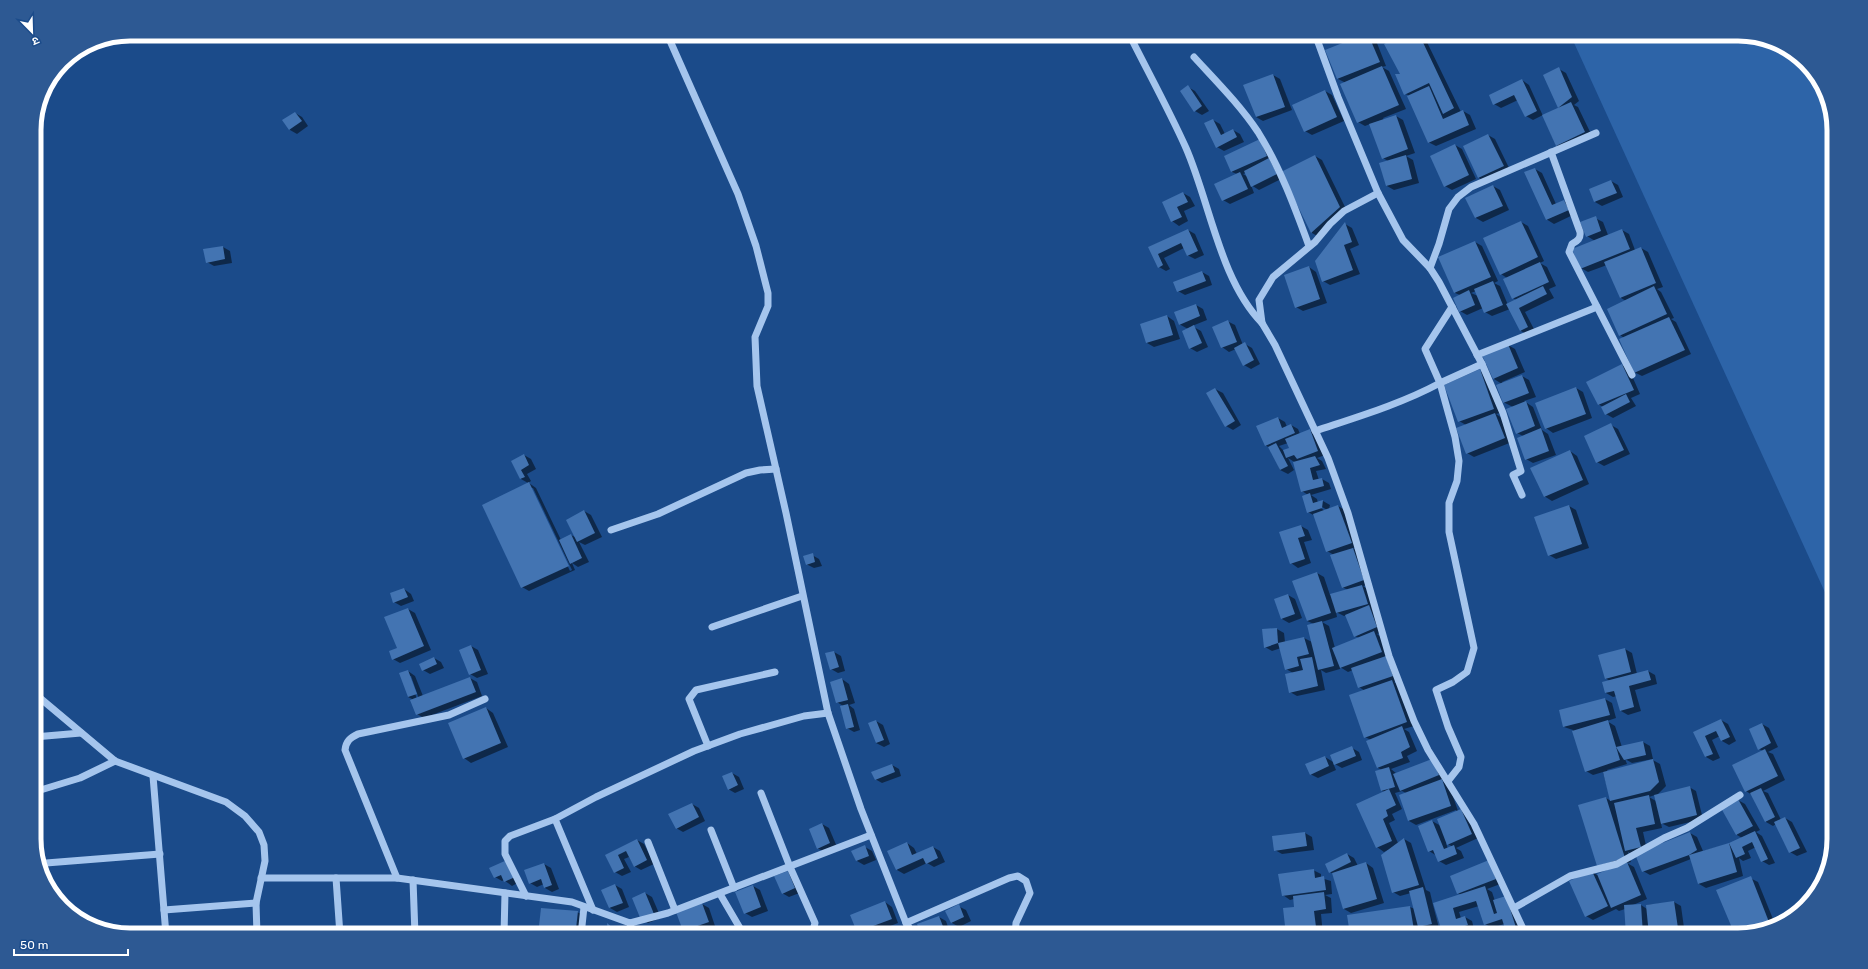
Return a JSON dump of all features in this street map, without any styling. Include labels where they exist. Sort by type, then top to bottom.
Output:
[{"type":"street","points":[[669,41],[738,194],[758,253],[768,293],[768,306],[755,337],[757,386],[828,713],[871,835],[909,928]]},
{"type":"street","points":[[1132,41],[1186,148],[1209,216],[1240,294],[1251,312],[1262,323],[1275,345],[1328,458],[1348,513],[1372,600],[1400,688],[1414,721],[1428,750],[1474,824],[1523,928]]},
{"type":"street","points":[[1318,41],[1338,97],[1378,193],[1403,240],[1430,268],[1482,364],[1503,413],[1520,463],[1521,472],[1513,475],[1522,495]]},
{"type":"street","points":[[1194,57],[1223,87],[1258,132],[1294,206],[1309,246]]},
{"type":"street","points":[[1430,268],[1440,244],[1450,209],[1458,197],[1471,187],[1596,133]]},
{"type":"street","points":[[1550,152],[1580,232],[1580,236],[1569,247],[1569,252],[1632,375]]},
{"type":"street","points":[[1262,323],[1259,300],[1273,277],[1309,246],[1344,211],[1378,193]]},
{"type":"street","points":[[1448,781],[1459,767],[1461,757],[1448,727],[1436,690],[1453,682],[1468,672],[1474,648],[1449,532],[1449,503],[1457,481],[1459,461],[1455,437],[1440,383],[1425,349],[1452,307]]},
{"type":"street","points":[[1477,355],[1598,307]]},
{"type":"street","points":[[1315,432],[1368,414],[1426,391],[1482,364]]},
{"type":"street","points":[[611,530],[658,514],[746,473],[776,469]]},
{"type":"street","points":[[712,627],[802,596]]},
{"type":"street","points":[[708,746],[689,699],[691,694],[696,690],[775,672]]},
{"type":"street","points":[[41,699],[115,761],[226,802],[245,816],[259,832],[264,845],[265,861],[256,903],[257,928]]},
{"type":"street","points":[[398,878],[346,750],[346,743],[358,734],[449,715],[485,699]]},
{"type":"street","points":[[526,896],[505,854],[504,842],[510,836],[555,819],[596,797],[708,746],[740,734],[804,716],[828,713]]},
{"type":"street","points":[[41,736],[80,733]]},
{"type":"street","points":[[41,790],[80,778],[115,761]]},
{"type":"street","points":[[153,776],[165,928]]},
{"type":"street","points":[[760,794],[815,923],[813,928]]},
{"type":"street","points":[[1514,908],[1570,876],[1617,864],[1664,838],[1687,828],[1740,796]]},
{"type":"street","points":[[555,819],[593,910]]},
{"type":"street","points":[[711,830],[734,888]]},
{"type":"street","points":[[261,878],[398,878],[572,902],[630,923],[675,910],[720,894],[871,835]]},
{"type":"street","points":[[648,842],[675,910]]},
{"type":"street","points":[[46,863],[160,854]]},
{"type":"street","points":[[906,923],[1009,878],[1018,876],[1026,880],[1030,893],[1016,923],[1016,928]]},
{"type":"street","points":[[336,878],[340,928]]},
{"type":"street","points":[[413,880],[414,928]]},
{"type":"street","points":[[504,928],[505,893]]},
{"type":"street","points":[[720,894],[740,928]]},
{"type":"street","points":[[164,910],[256,903]]},
{"type":"street","points":[[582,928],[584,907]]},
{"type":"street","points":[[630,923],[631,928]]},
{"type":"shaded area","points":[[1573,41],[1744,41],[1756,43],[1778,50],[1788,56],[1805,71],[1818,90],[1827,124],[1827,597]]},
{"type":"building","points":[[1348,41],[1371,41],[1380,62],[1337,79],[1325,50]]},
{"type":"building","points":[[1390,41],[1422,41],[1454,108],[1443,114],[1429,83],[1404,95],[1395,74],[1400,74],[1384,44]]},
{"type":"building","points":[[1382,66],[1399,105],[1357,123],[1340,84]]},
{"type":"building","points":[[1559,67],[1572,97],[1558,108],[1543,75]]},
{"type":"building","points":[[1273,74],[1285,107],[1256,117],[1243,85]]},
{"type":"building","points":[[1522,79],[1537,111],[1525,117],[1514,95],[1493,105],[1489,95]]},
{"type":"building","points":[[1188,85],[1202,106],[1194,112],[1180,91]]},
{"type":"building","points":[[1429,86],[1443,119],[1463,110],[1469,125],[1428,143],[1407,96]]},
{"type":"building","points":[[1325,90],[1337,117],[1304,132],[1292,105]]},
{"type":"building","points":[[1571,102],[1585,132],[1556,146],[1542,115]]},
{"type":"building","points":[[295,112],[302,121],[289,130],[282,120]]},
{"type":"building","points":[[1396,115],[1408,149],[1382,159],[1369,124]]},
{"type":"building","points":[[1213,119],[1221,135],[1233,129],[1237,137],[1216,148],[1204,123]]},
{"type":"building","points":[[1488,134],[1504,166],[1478,178],[1463,146]]},
{"type":"building","points":[[1260,139],[1267,156],[1231,172],[1224,156]]},
{"type":"building","points":[[1455,144],[1469,175],[1444,187],[1430,156]]},
{"type":"building","points":[[1315,155],[1340,207],[1311,233],[1281,172]]},
{"type":"building","points":[[1406,155],[1412,179],[1386,186],[1379,163]]},
{"type":"building","points":[[1269,158],[1277,174],[1251,187],[1244,171]]},
{"type":"building","points":[[1535,168],[1552,205],[1564,200],[1569,210],[1546,220],[1524,172]]},
{"type":"building","points":[[1240,172],[1248,189],[1222,201],[1214,184]]},
{"type":"building","points":[[1611,180],[1617,193],[1594,202],[1589,189]]},
{"type":"building","points":[[1493,185],[1503,206],[1475,218],[1465,198]]},
{"type":"building","points":[[1183,192],[1188,202],[1177,207],[1182,217],[1171,222],[1162,202]]},
{"type":"building","points":[[1596,216],[1601,231],[1586,237],[1580,222]]},
{"type":"building","points":[[1521,221],[1538,257],[1500,275],[1483,238]]},
{"type":"building","points":[[1345,222],[1352,242],[1344,245],[1353,270],[1322,282],[1315,261]]},
{"type":"building","points":[[1188,229],[1198,251],[1187,256],[1181,243],[1158,254],[1163,265],[1158,268],[1148,247]]},
{"type":"building","points":[[1622,229],[1630,249],[1580,269],[1572,249]]},
{"type":"building","points":[[1475,241],[1491,277],[1454,293],[1438,257]]},
{"type":"building","points":[[223,246],[225,259],[206,263],[203,249]]},
{"type":"building","points":[[1641,247],[1656,283],[1620,298],[1604,262]]},
{"type":"building","points":[[1540,262],[1549,282],[1512,299],[1503,279]]},
{"type":"building","points":[[1309,266],[1320,299],[1295,308],[1284,275]]},
{"type":"building","points":[[1202,271],[1206,281],[1177,292],[1173,282]]},
{"type":"building","points":[[1493,281],[1503,305],[1484,313],[1474,289]]},
{"type":"building","points":[[1543,286],[1547,294],[1519,308],[1528,327],[1520,331],[1506,304]]},
{"type":"building","points":[[1654,286],[1667,314],[1619,336],[1607,309]]},
{"type":"building","points":[[1469,290],[1475,305],[1459,312],[1453,298]]},
{"type":"building","points":[[1196,304],[1200,316],[1179,325],[1174,312]]},
{"type":"building","points":[[1167,315],[1173,335],[1146,343],[1140,324]]},
{"type":"building","points":[[1669,317],[1685,350],[1634,373],[1619,339]]},
{"type":"building","points":[[1228,320],[1237,342],[1221,348],[1212,327]]},
{"type":"building","points":[[1194,325],[1202,343],[1189,349],[1182,331]]},
{"type":"building","points":[[1245,342],[1254,360],[1243,366],[1234,348]]},
{"type":"building","points":[[1508,344],[1518,368],[1493,379],[1482,355]]},
{"type":"building","points":[[1622,364],[1634,390],[1598,405],[1586,382]]},
{"type":"building","points":[[1480,369],[1494,409],[1458,422],[1444,385]]},
{"type":"building","points":[[1522,375],[1529,393],[1503,403],[1496,385]]},
{"type":"building","points":[[1576,387],[1586,414],[1545,429],[1535,403]]},
{"type":"building","points":[[1215,388],[1235,421],[1225,427],[1206,393]]},
{"type":"building","points":[[1626,394],[1630,402],[1605,415],[1601,407]]},
{"type":"building","points":[[1526,401],[1535,426],[1516,434],[1506,409]]},
{"type":"building","points":[[1495,413],[1505,438],[1466,454],[1456,428]]},
{"type":"building","points":[[1278,417],[1282,428],[1291,424],[1295,433],[1265,446],[1256,426]]},
{"type":"building","points":[[1611,423],[1624,450],[1596,463],[1584,436]]},
{"type":"building","points":[[1541,428],[1549,451],[1525,460],[1517,438]]},
{"type":"building","points":[[1310,429],[1318,451],[1297,459],[1294,455],[1286,458],[1283,450],[1289,448],[1285,439]]},
{"type":"building","points":[[1276,443],[1288,466],[1280,470],[1268,447]]},
{"type":"building","points":[[1570,450],[1583,480],[1544,497],[1530,468]]},
{"type":"building","points":[[524,454],[529,465],[521,470],[525,477],[520,479],[511,461]]},
{"type":"building","points":[[1315,456],[1320,465],[1310,468],[1313,480],[1322,478],[1324,486],[1301,492],[1293,462]]},
{"type":"building","points":[[529,482],[569,566],[521,588],[482,505]]},
{"type":"building","points":[[1310,493],[1313,503],[1323,500],[1322,508],[1307,513],[1302,496]]},
{"type":"building","points":[[1338,505],[1352,543],[1326,552],[1313,514]]},
{"type":"building","points":[[1569,505],[1582,544],[1548,556],[1534,517]]},
{"type":"building","points":[[584,510],[595,533],[577,542],[566,520]]},
{"type":"building","points":[[1301,525],[1305,536],[1298,538],[1305,559],[1290,564],[1279,532]]},
{"type":"building","points":[[571,534],[582,558],[570,564],[559,540]]},
{"type":"building","points":[[1353,548],[1364,580],[1342,588],[1330,555]]},
{"type":"building","points":[[813,553],[815,562],[806,565],[803,556]]},
{"type":"building","points":[[1317,572],[1331,613],[1307,621],[1292,581]]},
{"type":"building","points":[[1362,585],[1368,604],[1336,613],[1330,594]]},
{"type":"building","points":[[404,588],[408,597],[393,603],[390,593]]},
{"type":"building","points":[[1288,594],[1295,614],[1281,619],[1274,599]]},
{"type":"building","points":[[1369,605],[1377,627],[1354,637],[1345,615]]},
{"type":"building","points":[[408,608],[424,646],[392,660],[389,651],[397,648],[384,617]]},
{"type":"building","points":[[1322,621],[1334,666],[1318,670],[1307,625]]},
{"type":"building","points":[[1277,628],[1278,643],[1264,648],[1262,629]]},
{"type":"building","points":[[1374,631],[1382,652],[1340,668],[1332,648]]},
{"type":"building","points":[[1304,637],[1309,654],[1297,657],[1299,666],[1285,670],[1278,643]]},
{"type":"building","points":[[471,645],[481,670],[469,675],[459,650]]},
{"type":"building","points":[[1625,648],[1631,672],[1605,679],[1598,655]]},
{"type":"building","points":[[834,651],[839,667],[830,670],[825,653]]},
{"type":"building","points":[[1386,656],[1393,676],[1358,688],[1351,668]]},
{"type":"building","points":[[434,657],[437,664],[422,671],[419,664]]},
{"type":"building","points":[[1312,657],[1318,686],[1289,693],[1285,674],[1303,670],[1300,659]]},
{"type":"building","points":[[408,670],[417,694],[408,697],[399,673]]},
{"type":"building","points":[[1648,670],[1651,680],[1629,686],[1634,707],[1620,711],[1614,691],[1605,693],[1602,682]]},
{"type":"building","points":[[470,677],[476,692],[416,715],[410,700]]},
{"type":"building","points":[[842,678],[848,700],[836,703],[830,682]]},
{"type":"building","points":[[1392,680],[1407,722],[1364,738],[1349,695]]},
{"type":"building","points":[[1605,698],[1610,715],[1563,727],[1559,710]]},
{"type":"building","points":[[848,704],[854,727],[846,729],[840,706]]},
{"type":"building","points":[[486,707],[501,743],[463,759],[448,723]]},
{"type":"building","points":[[1721,719],[1730,737],[1721,741],[1716,731],[1705,736],[1713,754],[1705,757],[1693,732]]},
{"type":"building","points":[[876,720],[884,740],[876,743],[868,723]]},
{"type":"building","points":[[1608,720],[1620,760],[1585,772],[1572,731]]},
{"type":"building","points":[[1762,723],[1771,743],[1758,750],[1749,729]]},
{"type":"building","points":[[1402,726],[1410,747],[1401,752],[1403,758],[1377,768],[1366,741]]},
{"type":"building","points":[[1643,741],[1646,755],[1624,760],[1616,747]]},
{"type":"building","points":[[1352,746],[1356,756],[1334,765],[1330,755]]},
{"type":"building","points":[[1765,749],[1778,776],[1745,792],[1732,765]]},
{"type":"building","points":[[1325,756],[1329,766],[1310,775],[1305,764]]},
{"type":"building","points":[[1432,759],[1439,775],[1400,791],[1393,774]]},
{"type":"building","points":[[1653,759],[1659,782],[1650,791],[1610,801],[1603,772]]},
{"type":"building","points":[[892,764],[895,772],[875,780],[871,772]]},
{"type":"building","points":[[1389,767],[1395,787],[1381,791],[1375,771]]},
{"type":"building","points":[[732,772],[738,785],[728,790],[722,776]]},
{"type":"building","points":[[1442,779],[1451,806],[1408,821],[1399,795]]},
{"type":"building","points":[[1690,786],[1697,815],[1661,824],[1654,795]]},
{"type":"building","points":[[1761,788],[1775,817],[1765,822],[1750,793]]},
{"type":"building","points":[[1389,789],[1396,805],[1386,810],[1388,816],[1383,819],[1392,841],[1376,848],[1356,804]]},
{"type":"building","points":[[1649,795],[1655,824],[1636,828],[1641,847],[1625,851],[1614,803]]},
{"type":"building","points":[[1606,797],[1625,858],[1597,866],[1578,805]]},
{"type":"building","points":[[1738,799],[1753,826],[1736,835],[1721,808]]},
{"type":"building","points":[[692,803],[699,817],[676,829],[668,814]]},
{"type":"building","points":[[1461,809],[1472,834],[1447,845],[1437,819]]},
{"type":"building","points":[[1785,817],[1800,848],[1789,853],[1774,822]]},
{"type":"building","points":[[1432,820],[1444,849],[1454,845],[1457,854],[1438,862],[1433,850],[1428,852],[1418,826]]},
{"type":"building","points":[[822,823],[830,843],[817,849],[809,829]]},
{"type":"building","points":[[1755,831],[1768,859],[1761,862],[1752,842],[1742,847],[1745,854],[1736,858],[1729,843]]},
{"type":"building","points":[[1305,832],[1307,846],[1274,851],[1272,836]]},
{"type":"building","points":[[1690,832],[1697,850],[1689,855],[1642,872],[1635,854]]},
{"type":"building","points":[[1404,838],[1419,885],[1392,893],[1381,855]]},
{"type":"building","points":[[637,839],[647,860],[634,867],[626,851],[618,855],[624,868],[614,873],[605,855]]},
{"type":"building","points":[[907,842],[912,855],[933,846],[938,858],[926,864],[923,858],[896,870],[887,851]]},
{"type":"building","points":[[1729,843],[1737,872],[1698,884],[1689,855]]},
{"type":"building","points":[[865,845],[869,856],[856,861],[851,851]]},
{"type":"building","points":[[1347,853],[1351,862],[1329,873],[1325,864]]},
{"type":"building","points":[[507,860],[515,877],[504,882],[501,875],[494,878],[489,868]]},
{"type":"building","points":[[1489,860],[1496,879],[1457,894],[1450,876]]},
{"type":"building","points":[[1366,862],[1377,899],[1343,909],[1332,873]]},
{"type":"building","points":[[1627,862],[1641,895],[1611,908],[1597,874]]},
{"type":"building","points":[[544,863],[552,885],[544,888],[541,879],[529,884],[524,870]]},
{"type":"building","points":[[1314,869],[1315,878],[1324,876],[1326,890],[1282,896],[1278,874]]},
{"type":"building","points":[[788,871],[795,888],[782,894],[774,876]]},
{"type":"building","points":[[1592,871],[1608,906],[1585,917],[1569,881]]},
{"type":"building","points":[[1751,876],[1769,922],[1744,928],[1732,928],[1716,890]]},
{"type":"building","points":[[615,884],[623,903],[609,908],[601,890]]},
{"type":"building","points":[[753,885],[761,907],[744,914],[735,892]]},
{"type":"building","points":[[1485,886],[1494,914],[1497,913],[1493,900],[1506,896],[1516,928],[1505,928],[1502,919],[1484,925],[1476,901],[1453,908],[1456,919],[1465,916],[1468,925],[1459,928],[1441,928],[1433,903]]},
{"type":"building","points":[[1423,887],[1432,924],[1418,927],[1409,891]]},
{"type":"building","points":[[645,892],[654,914],[641,920],[632,898]]},
{"type":"building","points":[[1324,892],[1326,909],[1314,911],[1316,928],[1285,928],[1283,908],[1294,907],[1293,896]]},
{"type":"building","points":[[885,901],[892,919],[868,928],[855,928],[850,915]]},
{"type":"building","points":[[1674,901],[1678,928],[1648,928],[1646,905]]},
{"type":"building","points":[[702,903],[709,922],[692,928],[682,928],[676,912]]},
{"type":"building","points":[[959,904],[964,917],[951,923],[945,911]]},
{"type":"building","points":[[1641,904],[1643,928],[1626,928],[1624,905]]},
{"type":"building","points":[[1410,906],[1414,928],[1349,928],[1347,915]]},
{"type":"building","points":[[541,908],[578,911],[576,928],[539,926]]},
{"type":"building","points":[[939,916],[944,928],[918,928],[917,924]]},
{"type":"building","points":[[607,923],[613,928],[607,928]]}]
